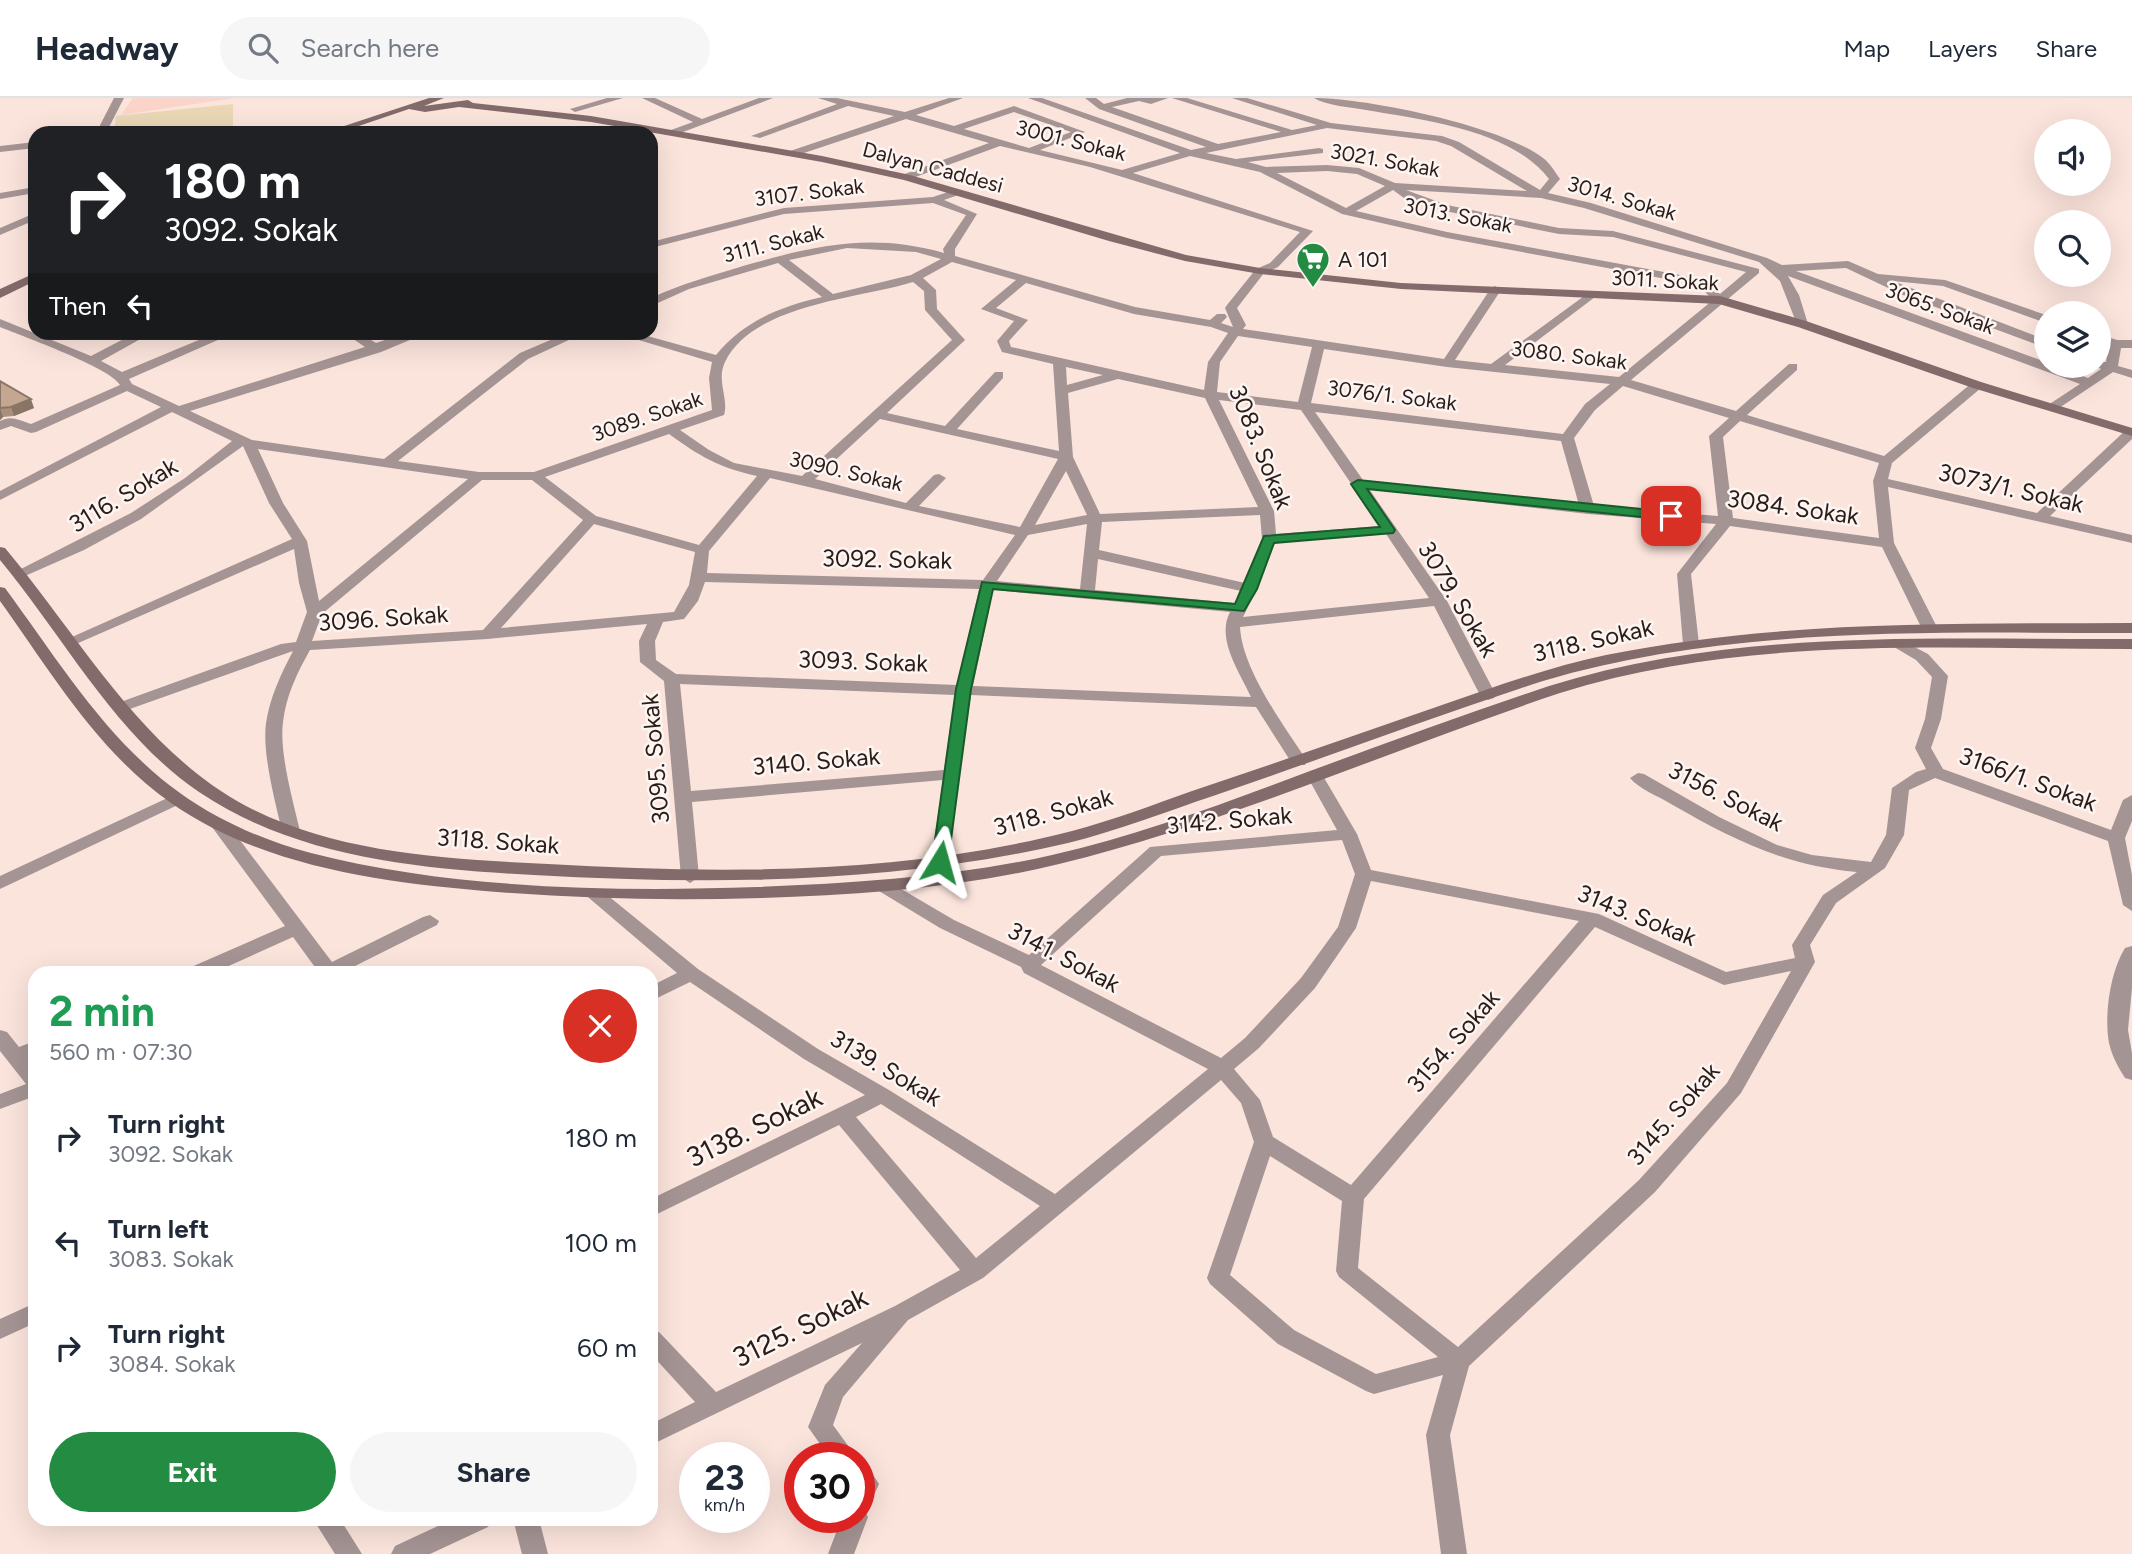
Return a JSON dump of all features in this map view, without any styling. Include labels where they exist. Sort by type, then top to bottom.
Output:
[{"type":"main road","points":[[456,104],[477,98]]},
{"type":"main road","points":[[494,98],[591,119]]},
{"type":"main road","points":[[366,126],[432,99]]},
{"type":"main road","points":[[352,126],[418,107],[456,104],[591,119]]},
{"type":"main road","name":"Dalyan Caddesi","points":[[591,119],[624,126]]},
{"type":"main road","name":"Dalyan Caddesi","points":[[658,133],[675,132],[794,153],[906,177],[1185,258],[1260,271]]},
{"type":"main road","name":"3011. Sokak","points":[[1260,271],[1401,286],[1720,300],[1802,324],[1977,385],[2132,432]]},
{"type":"main road","points":[[3,291],[28,279]]},
{"type":"main road","points":[[0,305],[28,291]]},
{"type":"main road","name":"3118. Sokak","points":[[0,551],[20,573],[121,707],[169,760],[240,810],[291,831],[373,853],[455,865],[690,877],[804,874],[940,862],[1001,853],[1076,836],[1528,680],[1600,661],[1691,643],[1773,635],[1930,629],[2132,628]]},
{"type":"main road","name":"3118. Sokak","points":[[1,594],[83,703],[141,772],[176,799],[221,827],[284,850],[368,872],[453,883],[595,894],[717,895],[886,887],[1006,870],[1087,852],[1315,776],[1442,728],[1588,680],[1687,659],[1788,648],[1899,644],[2132,643]]},
{"type":"street","points":[[105,126],[119,98]]},
{"type":"street","points":[[575,109],[618,98]]},
{"type":"street","points":[[647,98],[701,122]]},
{"type":"street","points":[[675,132],[768,98]]},
{"type":"street","name":"3001. Sokak","points":[[823,98],[908,116],[1123,173],[1307,231],[1274,265],[1260,271]]},
{"type":"street","points":[[794,153],[958,98]]},
{"type":"street","name":"3013. Sokak","points":[[1033,98],[1190,153],[1233,160],[1264,170],[1346,212],[1447,235],[1610,262],[1702,282],[1720,300]]},
{"type":"street","points":[[1090,98],[1102,107],[1216,147]]},
{"type":"street","points":[[1078,115],[1140,98],[1151,101],[1163,98]]},
{"type":"street","points":[[1177,98],[1291,132]]},
{"type":"street","points":[[1193,104],[1211,98]]},
{"type":"street","points":[[1237,98],[1330,126],[1438,138],[1455,144],[1541,195]]},
{"type":"street","name":"3014. Sokak","points":[[1319,98],[1459,126],[1500,138],[1551,169],[1555,179],[1541,195],[1587,205],[1763,260],[1778,268]]},
{"type":"street","points":[[756,136],[848,103]]},
{"type":"street","points":[[955,129],[1014,109],[1080,132],[1029,150]]},
{"type":"street","points":[[1123,173],[1216,147],[1330,126]]},
{"type":"street","points":[[1233,160],[1319,151],[1275,135]]},
{"type":"street","points":[[906,177],[1000,142]]},
{"type":"street","points":[[0,149],[28,146]]},
{"type":"street","name":"3021. Sokak","points":[[1264,170],[1327,168],[1359,171],[1393,186],[1541,195]]},
{"type":"street","points":[[1346,212],[1393,186],[1418,200],[1475,215],[1559,231],[1613,234],[1755,271],[1590,407],[1567,438],[1588,510]]},
{"type":"street","points":[[0,196],[28,191]]},
{"type":"street","points":[[934,200],[957,192]]},
{"type":"street","points":[[1447,235],[1475,215],[1500,202],[1505,192]]},
{"type":"street","points":[[934,200],[972,214],[949,249],[950,259],[1134,310],[1213,324],[1231,308],[1260,271]]},
{"type":"street","name":"3107. Sokak","points":[[658,243],[784,211],[934,200]]},
{"type":"street","points":[[0,232],[28,219]]},
{"type":"street","name":"3111. Sokak","points":[[658,299],[685,287],[807,251],[847,245],[916,249],[950,259]]},
{"type":"street","points":[[780,259],[829,297]]},
{"type":"street","name":"3089. Sokak","points":[[41,340],[91,361],[176,409],[245,442],[479,476],[535,476],[719,412],[715,386],[719,360],[743,332],[829,297],[915,277],[950,259]]},
{"type":"street","points":[[1802,324],[1791,290],[1778,268],[1849,264],[1875,277],[1945,283],[2034,315]]},
{"type":"street","name":"3065. Sokak","points":[[1778,268],[2090,383]]},
{"type":"street","points":[[805,481],[959,340],[931,310],[930,290],[915,277]]},
{"type":"street","name":"3065. Sokak","points":[[1875,277],[1906,293],[2034,340]]},
{"type":"street","name":"3076/1. Sokak","points":[[1022,281],[987,309],[1022,320],[1003,341],[1006,349],[1210,395],[1567,438]]},
{"type":"street","points":[[1447,363],[1495,290]]},
{"type":"street","points":[[1495,367],[1591,295]]},
{"type":"street","points":[[1231,308],[1240,326],[1237,332]]},
{"type":"street","name":"3089. Sokak","points":[[0,323],[28,335]]},
{"type":"street","name":"3080. Sokak","points":[[1213,324],[1237,332],[1447,363],[1621,381],[1886,461]]},
{"type":"street","name":"3083. Sokak","points":[[1236,615],[1250,589],[1269,539],[1267,511],[1210,395],[1214,362],[1237,332]]},
{"type":"street","points":[[91,361],[132,340]]},
{"type":"street","points":[[0,426],[10,421],[32,429],[213,340]]},
{"type":"street","points":[[362,340],[377,349]]},
{"type":"street","points":[[0,496],[176,409],[401,340]]},
{"type":"street","points":[[388,462],[524,356],[561,340]]},
{"type":"street","points":[[647,340],[719,360]]},
{"type":"street","points":[[2111,342],[2132,344]]},
{"type":"street","points":[[1304,405],[1319,344]]},
{"type":"street","points":[[2111,354],[2116,344]]},
{"type":"street","points":[[1059,360],[1060,391],[1065,412],[1066,457],[1095,518],[1087,592]]},
{"type":"street","points":[[1691,643],[1684,575],[1726,520],[1716,436],[1793,367]]},
{"type":"street","points":[[2111,368],[2132,374]]},
{"type":"street","points":[[949,430],[999,375]]},
{"type":"street","points":[[1060,391],[1118,375]]},
{"type":"street","points":[[2053,408],[2094,378]]},
{"type":"street","points":[[1930,629],[1887,543],[1880,481],[1886,461],[1977,385]]},
{"type":"street","name":"3079. Sokak","points":[[1304,405],[1439,601],[1488,695]]},
{"type":"street","points":[[879,415],[1066,457]]},
{"type":"street","name":"3090. Sokak","points":[[669,428],[704,453],[730,466],[1023,532]]},
{"type":"street","points":[[2041,517],[2132,432]]},
{"type":"street","points":[[245,442],[276,503],[300,541],[306,583],[315,612]]},
{"type":"street","name":"3116. Sokak","points":[[20,573],[87,544],[193,480],[245,442]]},
{"type":"street","points":[[940,862],[964,689],[987,585],[1038,511],[1066,457]]},
{"type":"street","points":[[657,619],[679,615],[691,603],[701,577],[702,550],[765,475]]},
{"type":"street","points":[[291,831],[280,784],[274,724],[285,681],[304,646],[304,639],[315,612],[479,476]]},
{"type":"street","points":[[535,476],[591,519],[702,550]]},
{"type":"street","points":[[909,508],[939,478]]},
{"type":"street","name":"3073/1. Sokak","points":[[1880,481],[2132,539]]},
{"type":"street","name":"3084. Sokak","points":[[1358,484],[1588,510],[1726,520],[1887,543]]},
{"type":"street","points":[[1023,532],[1095,518],[1267,511]]},
{"type":"street","points":[[487,634],[591,519]]},
{"type":"street","points":[[1269,539],[1388,530]]},
{"type":"street","points":[[71,641],[300,541]]},
{"type":"street","points":[[1091,553],[1250,589]]},
{"type":"street","name":"3092. Sokak","points":[[701,577],[987,585],[1087,592],[1236,615],[1439,601]]},
{"type":"street","points":[[1236,615],[1233,641],[1261,702],[1299,761]]},
{"type":"street","name":"3096. Sokak","points":[[121,707],[286,646],[487,634],[657,619]]},
{"type":"street","name":"3095. Sokak","points":[[657,619],[647,641],[648,662],[672,679],[690,877]]},
{"type":"street","points":[[1899,644],[1922,657],[1940,676],[1933,719],[1923,748],[1936,772]]},
{"type":"street","name":"3093. Sokak","points":[[672,679],[1261,702]]},
{"type":"street","name":"3166/1. Sokak","points":[[1936,772],[2116,838],[2121,868],[2132,905]]},
{"type":"street","name":"3145. Sokak","points":[[1459,1361],[1647,1186],[1734,1088],[1806,962],[1801,945],[1829,900],[1876,869],[1895,835],[1901,788],[1922,776],[1936,772]]},
{"type":"street","name":"3140. Sokak","points":[[684,797],[952,775]]},
{"type":"street","points":[[1315,776],[1348,834],[1364,874]]},
{"type":"street","name":"3156. Sokak","points":[[1638,778],[1744,836],[1792,856],[1876,869]]},
{"type":"street","points":[[0,883],[176,799]]},
{"type":"street","points":[[2116,838],[2132,800]]},
{"type":"street","points":[[221,827],[324,966]]},
{"type":"street","name":"3142. Sokak","points":[[1031,964],[1156,851],[1348,834]]},
{"type":"street","name":"3143. Sokak","points":[[1364,874],[1592,918],[1724,979],[1806,962]]},
{"type":"street","name":"3125. Sokak","points":[[658,1431],[903,1312],[975,1272],[1252,1043],[1307,983],[1347,928],[1364,874]]},
{"type":"street","name":"3141. Sokak","points":[[886,887],[947,925],[1031,964],[1031,968],[1221,1067]]},
{"type":"street","name":"3139. Sokak","points":[[595,894],[691,974],[811,1054],[882,1095],[1056,1205]]},
{"type":"street","name":"3154. Sokak","points":[[1353,1198],[1592,918]]},
{"type":"street","points":[[340,966],[430,920]]},
{"type":"street","points":[[212,966],[297,928]]},
{"type":"street","points":[[2132,952],[2117,1021],[2125,1063],[2132,1073]]},
{"type":"street","points":[[658,990],[691,974]]},
{"type":"street","points":[[0,1037],[28,1072]]},
{"type":"street","points":[[15,1057],[28,1051]]},
{"type":"street","points":[[1221,1067],[1250,1100],[1264,1142],[1218,1278],[1286,1337],[1374,1384],[1459,1361]]},
{"type":"street","points":[[0,1102],[28,1091]]},
{"type":"street","name":"3138. Sokak","points":[[658,1206],[882,1095]]},
{"type":"street","points":[[842,1115],[975,1272]]},
{"type":"street","points":[[1264,1142],[1353,1198],[1347,1270],[1459,1361]]},
{"type":"street","points":[[832,1442],[820,1427],[834,1392],[903,1312]]},
{"type":"street","points":[[0,1330],[28,1316]]},
{"type":"street","points":[[658,1346],[712,1404]]},
{"type":"street","points":[[1454,1554],[1438,1435],[1459,1361]]},
{"type":"street","points":[[331,1526],[349,1554]]},
{"type":"street","points":[[404,1554],[463,1526]]},
{"type":"street","points":[[528,1526],[535,1554]]},
{"type":"street","points":[[841,1554],[849,1533]]},
{"type":"shaded area","points":[[133,98],[234,98],[121,115]]},
{"type":"shaded area","points":[[233,104],[233,126],[115,126],[116,116]]},
{"type":"building","points":[[0,381],[31,399],[11,407],[0,408]]},
{"type":"place","name":"A 101","points":[[1313,289]]},
{"type":"route","points":[[940,862],[964,689],[987,585],[1087,592],[1239,608],[1250,589],[1269,539],[1388,530],[1358,484],[1588,510],[1671,516]]}]
